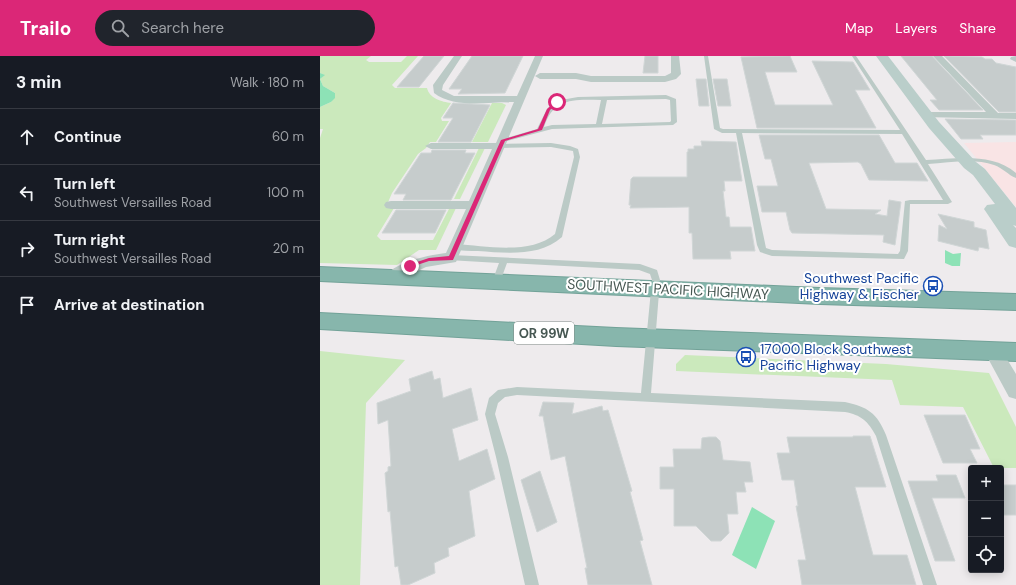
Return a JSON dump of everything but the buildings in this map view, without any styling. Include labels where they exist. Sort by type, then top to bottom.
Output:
[{"type":"highway","name":"SOUTHWEST PACIFIC HIGHWAY","points":[[320,274],[820,296],[1016,302]]},
{"type":"highway","name":"OR 99W","points":[[320,321],[651,338],[1016,352]]},
{"type":"street","points":[[458,56],[438,85],[437,91],[444,96],[453,99],[521,99]]},
{"type":"street","points":[[393,277],[421,262],[454,253],[473,205],[539,56]]},
{"type":"street","points":[[540,76],[576,76],[591,79],[665,79],[673,77],[676,74],[676,56]]},
{"type":"street","points":[[882,56],[927,115],[967,163],[979,172],[1015,217]]},
{"type":"street","points":[[937,56],[994,115]]},
{"type":"street","points":[[927,115],[1016,116]]},
{"type":"street","points":[[431,146],[501,143]]},
{"type":"street","points":[[967,163],[966,172],[1016,242]]},
{"type":"street","points":[[391,205],[473,205]]},
{"type":"street","points":[[993,351],[1016,391]]},
{"type":"lane","points":[[706,56],[717,129],[722,131],[903,132]]},
{"type":"lane","points":[[739,132],[763,250],[772,253],[900,257],[904,251],[906,203],[948,202],[924,162],[854,56]]},
{"type":"lane","points":[[501,143],[552,127],[666,125],[674,122],[673,99],[612,97],[604,99],[594,98],[557,102],[549,109],[543,119],[540,130]]},
{"type":"lane","points":[[599,126],[604,99]]},
{"type":"lane","points":[[454,253],[529,250],[549,245],[555,241],[559,235],[577,157],[576,150],[557,146],[501,143]]},
{"type":"lane","points":[[924,162],[990,162],[1016,170]]},
{"type":"lane","points":[[1009,168],[1016,176]]},
{"type":"lane","points":[[454,253],[504,261],[640,267],[654,272],[656,288],[646,398]]},
{"type":"lane","points":[[496,282],[504,261]]},
{"type":"lane","points":[[532,585],[502,457],[490,414],[493,401],[502,393],[517,391],[845,407],[860,410],[872,418],[881,435],[930,585]]},
{"type":"shaded area","points":[[320,56],[371,56],[366,60],[369,62],[401,62],[407,56],[418,56],[392,85],[395,88],[427,88],[433,97],[444,102],[451,103],[441,118],[442,121],[449,121],[436,142],[430,142],[426,148],[418,154],[392,193],[386,207],[394,208],[377,236],[381,240],[433,240],[450,207],[456,208],[436,250],[419,250],[397,265],[320,263],[320,138],[323,129],[320,129],[320,107],[331,102],[335,93],[323,86],[320,79],[324,75],[320,73]]},
{"type":"shaded area","points":[[320,73],[325,75],[320,79]]},
{"type":"shaded area","points":[[320,79],[323,86],[335,93],[335,98],[331,102],[320,107]]},
{"type":"shaded area","points":[[492,103],[502,103],[506,105],[488,142],[472,142]]},
{"type":"shaded area","points":[[1016,142],[1016,207],[964,143]]},
{"type":"shaded area","points":[[479,148],[485,148],[460,199],[454,199]]},
{"type":"shaded area","points":[[945,250],[953,254],[961,253],[960,266],[952,266],[945,263]]},
{"type":"shaded area","points":[[320,351],[405,360],[366,403],[360,585],[320,585]]},
{"type":"shaded area","points":[[685,355],[886,364],[989,373],[1016,427],[1016,468],[1004,468],[1004,465],[992,465],[963,407],[900,405],[892,380],[676,371],[676,364]]},
{"type":"shaded area","points":[[752,507],[775,521],[756,569],[732,555]]},
{"type":"place","name":"Southwest Pacific Highway & Fischer","points":[[933,286]]},
{"type":"place","name":"17000 Block Southwest Pacific Highway","points":[[746,357]]},
{"type":"route","points":[[410,266],[429,260],[451,258],[473,205],[503,140],[540,130],[543,119],[549,109],[557,102]]}]
